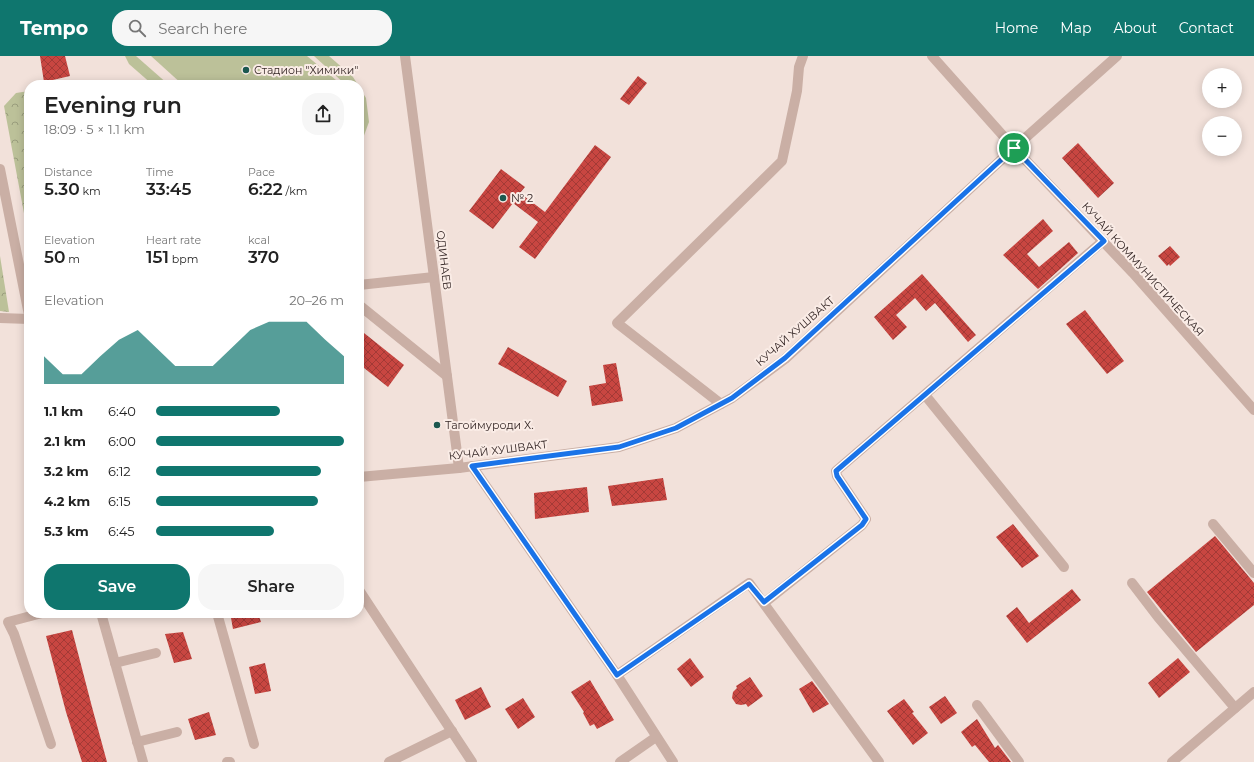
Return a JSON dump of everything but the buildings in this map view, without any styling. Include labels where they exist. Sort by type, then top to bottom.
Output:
[{"type":"street","name":"ОДИНАЕВ","points":[[405,56],[459,468]]},
{"type":"street","points":[[721,404],[617,323],[782,161],[797,92],[799,67],[803,56]]},
{"type":"street","name":"КУЧАЙ КОММУНИСТИЧЕСКАЯ","points":[[932,56],[1014,148],[1104,241],[1254,410]]},
{"type":"street","name":"КУЧАЙ ХУШВАКТ","points":[[364,477],[459,468],[619,447],[676,428],[732,398],[785,358],[1014,148],[1117,56]]},
{"type":"street","points":[[0,169],[24,290]]},
{"type":"street","points":[[764,602],[862,525],[866,519],[837,476],[836,471],[1104,241]]},
{"type":"street","points":[[364,284],[434,277]]},
{"type":"street","points":[[364,309],[447,376]]},
{"type":"street","points":[[0,318],[24,319]]},
{"type":"street","points":[[924,395],[1064,567]]},
{"type":"street","points":[[472,466],[617,675],[673,762]]},
{"type":"street","points":[[1213,524],[1254,573]]},
{"type":"street","points":[[1132,583],[1158,617],[1235,708]]},
{"type":"street","points":[[617,675],[749,584],[764,602],[879,762]]},
{"type":"street","points":[[364,598],[472,762]]},
{"type":"street","points":[[24,618],[4,623],[14,634],[51,744]]},
{"type":"street","points":[[102,618],[142,762]]},
{"type":"street","points":[[218,618],[254,744]]},
{"type":"street","points":[[115,663],[156,653]]},
{"type":"street","points":[[1172,762],[1254,692]]},
{"type":"street","points":[[977,705],[1019,762]]},
{"type":"street","points":[[389,762],[452,731]]},
{"type":"street","points":[[137,742],[177,732]]},
{"type":"street","points":[[620,762],[656,737]]},
{"type":"green space","points":[[125,56],[136,56],[163,80],[147,80],[129,64]]},
{"type":"green space","name":"Стадион \"Химики\"","points":[[151,56],[307,56],[336,80],[177,80]]},
{"type":"green space","points":[[314,56],[329,56],[355,80],[340,80]]},
{"type":"green space","points":[[24,92],[24,213],[4,106],[16,93]]},
{"type":"green space","points":[[364,95],[366,98],[369,122],[364,136]]},
{"type":"green space","points":[[0,256],[9,312],[0,311]]},
{"type":"place","name":"Стадион \"Химики\"","points":[[246,70]]},
{"type":"place","name":"№ 2","points":[[503,198]]},
{"type":"place","name":"Тагоймуроди Х.","points":[[437,425]]},
{"type":"route","points":[[1014,148],[1104,241],[836,471],[837,476],[866,519],[862,525],[764,602],[749,584],[617,675],[472,466],[619,447],[676,428],[732,398],[785,358],[1014,148]]}]
